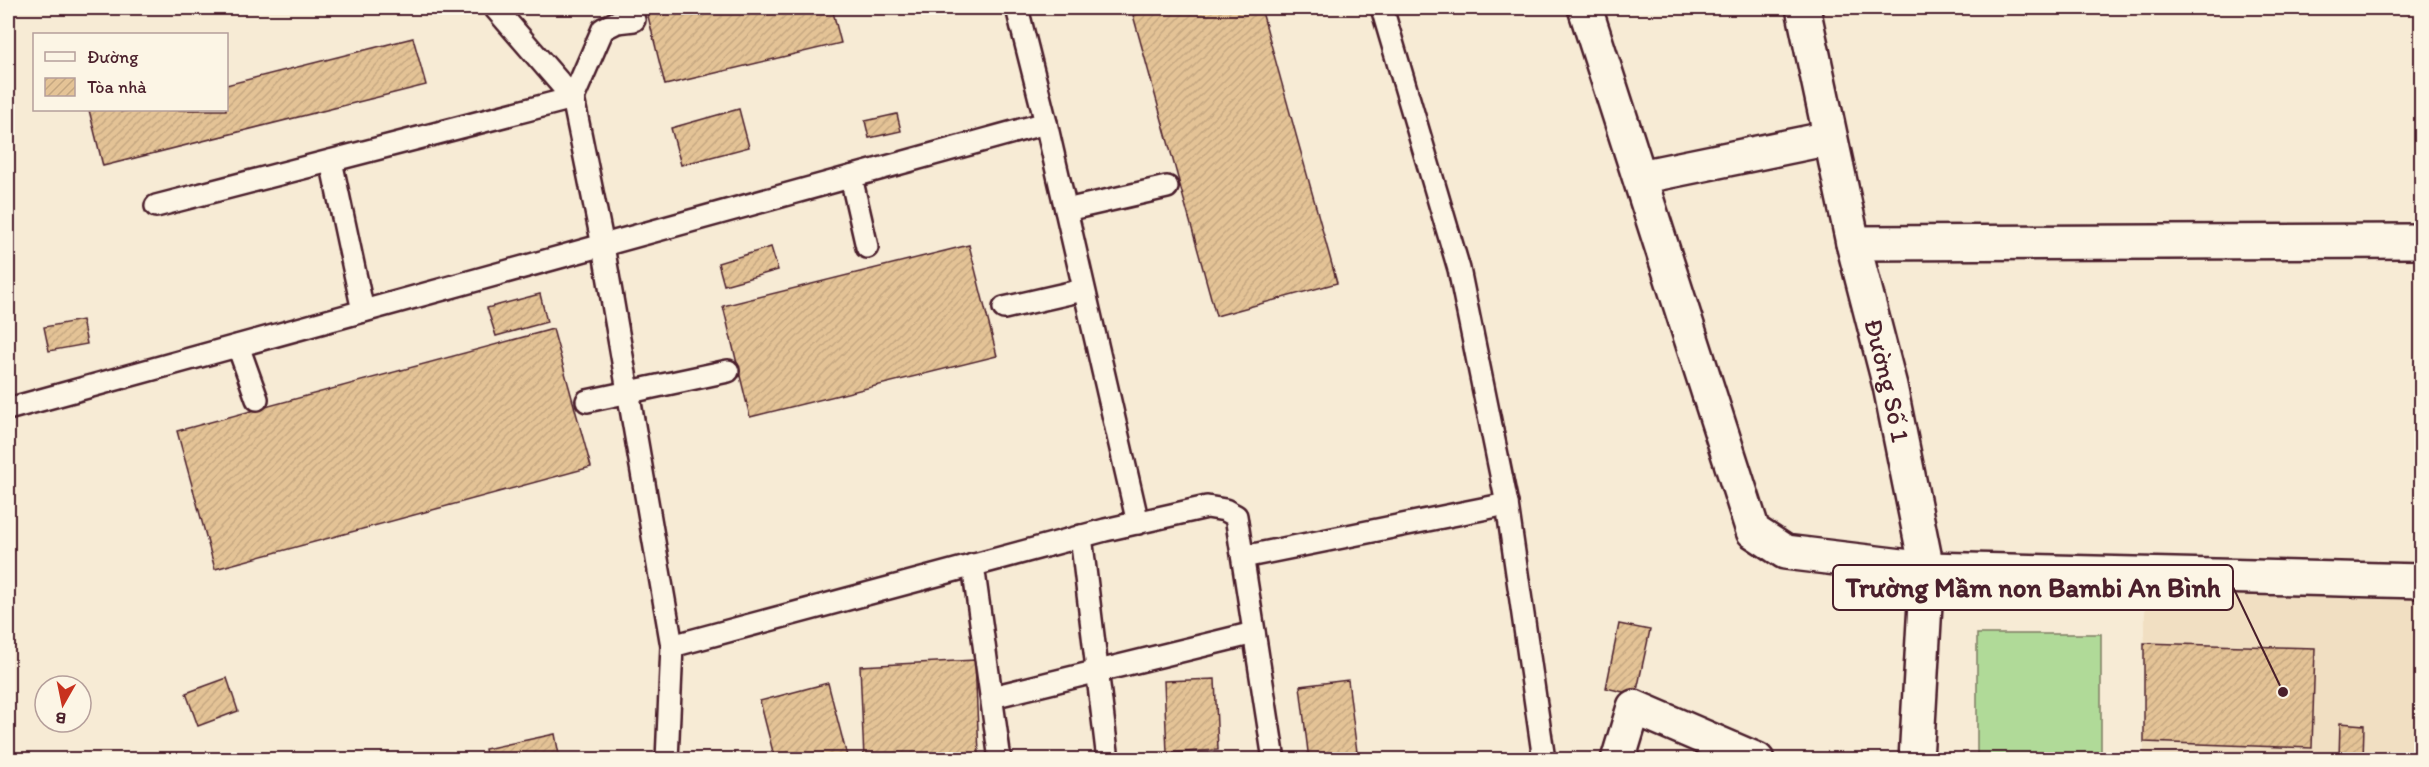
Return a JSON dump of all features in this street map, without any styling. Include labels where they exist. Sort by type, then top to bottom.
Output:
[{"type":"street","points":[[1585,8],[1753,531],[1785,552],[1927,569],[2421,581]]},
{"type":"street","name":"Đường Số 1","points":[[1803,8],[1853,243],[1890,386],[1927,569],[1916,759]]},
{"type":"street","points":[[1640,177],[1830,138]]},
{"type":"street","points":[[1853,243],[2421,241]]},
{"type":"street","points":[[1618,759],[1634,708],[1757,759]]},
{"type":"lane","points":[[495,8],[573,98],[603,246],[672,646],[667,759]]},
{"type":"lane","points":[[1017,8],[1046,123],[1138,523]]},
{"type":"lane","points":[[1382,8],[1459,269],[1507,504],[1544,759]]},
{"type":"lane","points":[[573,98],[603,29],[617,22],[634,20]]},
{"type":"lane","points":[[156,206],[573,98]]},
{"type":"lane","points":[[8,409],[1046,123]]},
{"type":"lane","points":[[331,161],[363,311]]},
{"type":"lane","points":[[851,177],[867,247]]},
{"type":"lane","points":[[1066,210],[1167,187]]},
{"type":"lane","points":[[1004,308],[1083,290]]},
{"type":"lane","points":[[238,346],[257,399]]},
{"type":"lane","points":[[587,402],[728,371]]},
{"type":"lane","points":[[1243,557],[1507,504]]},
{"type":"lane","points":[[672,646],[1081,536],[1207,507],[1225,510],[1236,516],[1274,759]]},
{"type":"lane","points":[[1081,536],[1108,759]]},
{"type":"lane","points":[[973,565],[1000,759]]},
{"type":"lane","points":[[992,697],[1254,633]]},
{"type":"shaded area","points":[[2145,588],[2421,594],[2421,759],[2144,760]]},
{"type":"green space","points":[[1977,634],[2101,634],[2101,759],[1977,759]]},
{"type":"building","points":[[646,8],[832,8],[841,43],[665,85]]},
{"type":"building","points":[[1162,8],[1261,8],[1337,283],[1216,316],[1133,15]]},
{"type":"building","points":[[413,38],[426,85],[103,166],[89,111],[228,111],[228,84]]},
{"type":"building","points":[[739,109],[749,147],[681,165],[671,128]]},
{"type":"building","points":[[897,114],[901,131],[869,138],[865,121]]},
{"type":"building","points":[[969,245],[997,356],[750,417],[723,306]]},
{"type":"building","points":[[771,247],[778,270],[724,285],[718,263]]},
{"type":"building","points":[[540,294],[547,322],[496,336],[487,308]]},
{"type":"building","points":[[82,320],[87,344],[49,351],[44,327]]},
{"type":"building","points":[[553,329],[591,467],[215,569],[177,431]]},
{"type":"building","points":[[1619,624],[1650,630],[1636,695],[1606,688]]},
{"type":"building","points":[[2144,643],[2315,648],[2312,748],[2144,742]]},
{"type":"building","points":[[975,660],[979,754],[864,759],[860,666]]},
{"type":"building","points":[[227,678],[238,711],[198,726],[186,693]]},
{"type":"building","points":[[1215,679],[1218,750],[1167,753],[1164,681]]},
{"type":"building","points":[[1348,680],[1358,760],[1309,760],[1300,686]]},
{"type":"building","points":[[828,683],[848,760],[775,760],[760,701]]},
{"type":"building","points":[[2340,723],[2364,725],[2363,760],[2339,758]]},
{"type":"building","points":[[555,734],[560,760],[487,760],[485,749]]},
{"type":"place","name":"Trường Mầm non Bambi An Bình","points":[[2283,692]]}]
